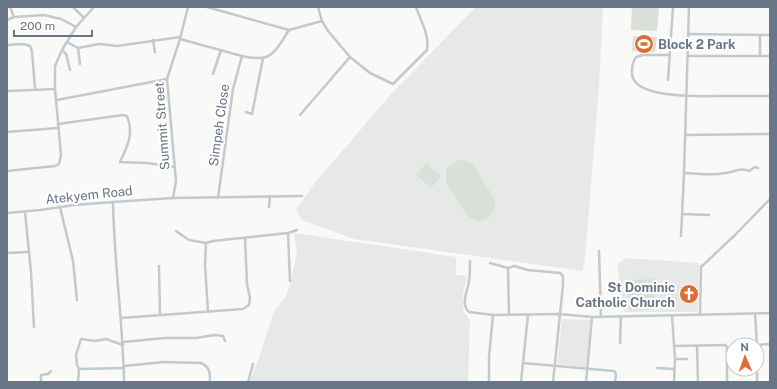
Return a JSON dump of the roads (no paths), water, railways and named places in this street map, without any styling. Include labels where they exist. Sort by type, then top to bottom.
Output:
[{"type":"street","points":[[10,7],[14,17]]},
{"type":"street","points":[[73,7],[84,18]]},
{"type":"street","points":[[7,171],[55,166],[59,164],[61,155],[57,100],[54,89],[55,66],[62,50],[76,27],[94,7]]},
{"type":"street","name":"Summit Street","points":[[173,198],[176,181],[167,79],[188,7]]},
{"type":"street","points":[[207,7],[289,30],[322,21]]},
{"type":"street","points":[[318,7],[322,21],[328,31],[350,57],[370,74],[393,84],[427,50],[428,44],[416,7]]},
{"type":"street","points":[[668,80],[673,7]]},
{"type":"street","points":[[681,236],[690,7]]},
{"type":"street","points":[[7,20],[14,17],[50,15],[76,27]]},
{"type":"street","points":[[67,42],[78,48],[99,44],[116,46],[153,40],[180,38],[242,56],[264,58],[271,55],[289,30]]},
{"type":"street","points":[[689,34],[770,35]]},
{"type":"street","points":[[760,35],[760,56]]},
{"type":"street","points":[[153,40],[156,52]]},
{"type":"street","points":[[7,45],[23,44],[30,46],[32,51],[35,88]]},
{"type":"street","points":[[78,48],[80,64]]},
{"type":"street","points":[[62,50],[66,54],[70,70]]},
{"type":"street","points":[[213,74],[221,50]]},
{"type":"street","points":[[669,55],[639,55],[633,61],[632,77],[640,86],[664,94],[687,96],[770,96]]},
{"type":"street","name":"Simpeh Close","points":[[218,198],[233,89],[242,56]]},
{"type":"street","points":[[688,56],[770,56]]},
{"type":"street","points":[[300,115],[350,57]]},
{"type":"street","points":[[246,112],[252,114],[264,58]]},
{"type":"street","points":[[57,100],[167,79]]},
{"type":"street","points":[[7,91],[35,88],[54,89]]},
{"type":"street","points":[[58,124],[123,115],[127,116],[131,126],[130,140],[120,162],[147,162],[175,167]]},
{"type":"street","points":[[7,132],[58,128]]},
{"type":"street","points":[[685,135],[770,134]]},
{"type":"street","points":[[684,173],[724,174],[745,169],[749,171],[755,167],[758,168]]},
{"type":"street","points":[[269,207],[270,196]]},
{"type":"street","points":[[218,198],[302,196]]},
{"type":"street","name":"Atekyem Road","points":[[7,213],[113,202],[173,198],[218,198]]},
{"type":"street","points":[[700,315],[701,266],[770,200]]},
{"type":"street","points":[[113,202],[116,268],[123,344],[124,382]]},
{"type":"street","points":[[60,207],[73,261],[77,300]]},
{"type":"street","points":[[25,212],[31,272],[34,327]]},
{"type":"street","points":[[682,214],[709,215]]},
{"type":"street","points":[[176,231],[189,240],[206,242],[288,233],[297,230]]},
{"type":"street","points":[[288,233],[290,281]]},
{"type":"street","points":[[121,318],[243,309],[249,305],[250,298],[247,284],[245,238]]},
{"type":"street","points":[[206,242],[205,265],[208,311]]},
{"type":"street","points":[[599,251],[601,317]]},
{"type":"street","points":[[7,253],[29,252]]},
{"type":"street","points":[[470,261],[470,279],[465,295],[466,309],[469,312],[509,315],[559,314],[592,317],[770,313]]},
{"type":"street","points":[[490,263],[508,268],[514,266],[528,270],[562,274],[563,285],[559,314],[554,382]]},
{"type":"street","points":[[159,266],[160,315]]},
{"type":"street","points":[[508,268],[509,315]]},
{"type":"street","points":[[755,313],[756,337]]},
{"type":"street","points":[[489,382],[489,357],[493,314]]},
{"type":"street","points":[[521,382],[528,315]]},
{"type":"street","points":[[620,343],[621,316]]},
{"type":"street","points":[[672,316],[675,359],[674,382]]},
{"type":"street","points":[[586,382],[592,317]]},
{"type":"street","points":[[78,382],[79,369],[76,355],[81,339],[95,342],[106,339],[123,344],[165,338],[196,338],[215,335],[224,336],[225,340]]},
{"type":"street","points":[[674,346],[726,346],[727,382]]},
{"type":"street","points":[[696,346],[698,382]]},
{"type":"street","points":[[675,359],[687,359]]},
{"type":"street","points":[[79,369],[124,367],[164,362],[200,363],[206,365],[208,368],[210,382]]},
{"type":"street","points":[[522,363],[614,371],[616,374],[615,382]]},
{"type":"street","points":[[248,382],[253,364]]},
{"type":"street","points":[[657,368],[674,368]]},
{"type":"street","points":[[42,382],[41,375],[48,374],[50,371]]},
{"type":"place","name":"Block 2 Park","points":[[644,44]]},
{"type":"place","name":"St Dominic Catholic Church","points":[[689,294]]}]
